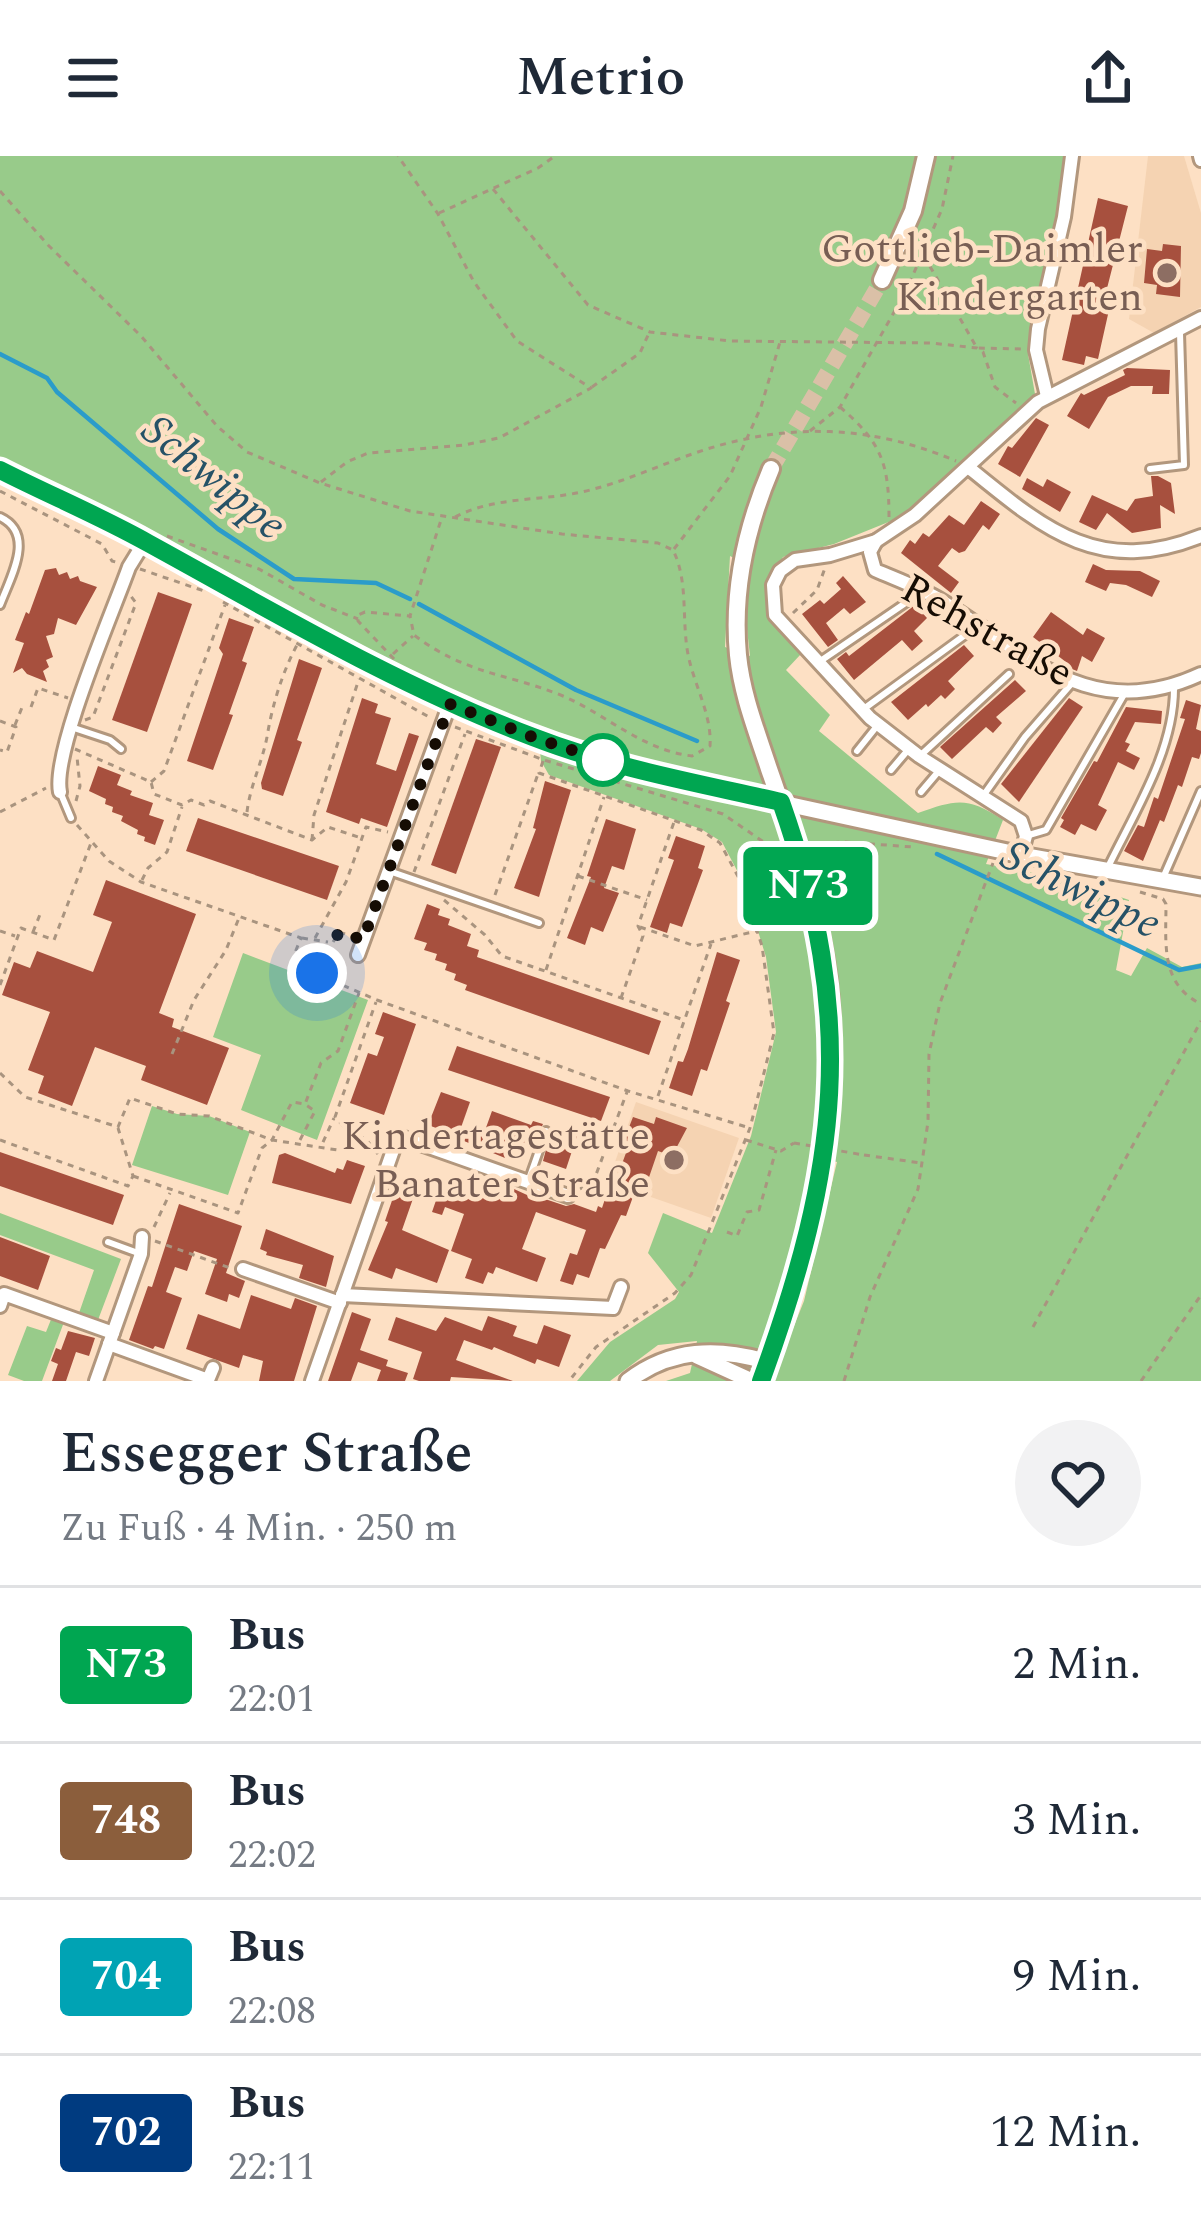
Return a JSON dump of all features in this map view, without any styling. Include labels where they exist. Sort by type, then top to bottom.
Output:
[{"type":"main road","points":[[882,280],[913,211],[926,156]]},
{"type":"main road","points":[[757,1381],[768,1362],[808,1230],[832,1094],[827,975],[796,845],[742,684],[736,624],[743,551],[771,469]]},
{"type":"street","points":[[1047,396],[1036,350],[1072,156]]},
{"type":"street","points":[[1021,855],[1026,836],[1021,821],[914,752],[862,710],[778,619],[773,585],[780,571],[795,560],[876,541],[1047,396],[1201,317]]},
{"type":"street","points":[[968,467],[1052,532],[1092,548],[1133,553],[1201,536]]},
{"type":"street","points":[[0,471],[151,536],[389,674],[535,738],[619,765],[781,802],[1021,855],[1201,887]]},
{"type":"street","points":[[59,786],[129,566],[151,536]]},
{"type":"street","name":"Rehstraße","points":[[876,541],[870,552],[875,570],[923,591],[1047,673],[1072,683],[1126,692],[1174,686],[1201,674]]},
{"type":"street","points":[[358,956],[450,704]]},
{"type":"street","points":[[312,1381],[398,1136],[568,1196]]},
{"type":"street","points":[[96,1381],[141,1254],[142,1237]]},
{"type":"street","points":[[243,1269],[341,1299],[613,1308],[621,1287]]},
{"type":"street","points":[[0,1306],[4,1294],[208,1380],[213,1368]]},
{"type":"street","points":[[628,1381],[653,1365],[720,1350],[768,1362]]},
{"type":"street","points":[[694,1355],[757,1381]]},
{"type":"lane","points":[[1150,469],[1184,465],[1180,329]]},
{"type":"lane","points":[[0,517],[14,523],[19,533],[19,551],[0,605]]},
{"type":"lane","points":[[816,664],[923,591]]},
{"type":"lane","points":[[862,710],[978,626]]},
{"type":"lane","points":[[891,770],[1009,674]]},
{"type":"lane","points":[[983,796],[1072,683]]},
{"type":"lane","points":[[1106,872],[1152,777],[1174,702],[1174,686]]},
{"type":"lane","points":[[1026,836],[1046,830],[1126,692]]},
{"type":"lane","points":[[857,751],[878,725]]},
{"type":"lane","points":[[76,728],[121,749]]},
{"type":"lane","points":[[921,792],[940,770]]},
{"type":"lane","points":[[59,786],[71,818]]},
{"type":"lane","points":[[1162,882],[1201,791]]},
{"type":"lane","points":[[389,871],[539,923]]},
{"type":"lane","points":[[528,1182],[546,1131]]},
{"type":"lane","points":[[108,1243],[141,1254]]},
{"type":"path","points":[[398,156],[438,214],[474,282],[518,341],[591,388]]},
{"type":"path","points":[[438,214],[555,156]]},
{"type":"path","points":[[809,432],[839,407],[924,256],[942,208],[953,156]]},
{"type":"path","points":[[493,189],[588,305],[650,332],[780,342],[1036,350]]},
{"type":"path","points":[[0,191],[247,452],[320,484],[441,518],[658,543],[674,550],[681,571],[689,661],[710,730],[710,746],[699,754],[652,746],[572,701],[482,674],[414,635],[410,616],[441,518]]},
{"type":"path","points":[[924,256],[983,352],[995,386],[1003,396],[1029,409]]},
{"type":"path","points":[[320,484],[347,462],[368,453],[464,446],[499,438],[591,388],[640,353],[650,332]]},
{"type":"path","points":[[674,550],[730,476],[761,407],[780,342]]},
{"type":"path","points":[[839,407],[869,433],[889,478],[889,532]]},
{"type":"path","points":[[450,520],[483,506],[595,489],[744,440],[809,432],[869,433],[918,446],[968,467]]},
{"type":"path","points":[[151,536],[259,569],[322,605],[358,619],[392,655]]},
{"type":"path","points":[[778,619],[817,590],[830,555]]},
{"type":"path","points":[[133,580],[138,569]]},
{"type":"path","points":[[129,592],[136,603],[94,717],[76,728],[71,748],[80,786],[71,818],[109,861],[141,882],[301,938],[332,944]]},
{"type":"path","points":[[151,782],[164,771],[226,603]]},
{"type":"path","points":[[358,619],[364,612],[410,616]]},
{"type":"path","points":[[389,674],[392,655],[414,635]]},
{"type":"path","points":[[246,814],[267,720],[298,644]]},
{"type":"path","points":[[312,840],[314,815],[360,677]]},
{"type":"path","points":[[31,707],[38,688],[67,699]]},
{"type":"path","points":[[0,750],[7,752],[22,704]]},
{"type":"path","points":[[0,721],[15,727]]},
{"type":"path","points":[[412,879],[466,731]]},
{"type":"path","points":[[71,748],[151,782]]},
{"type":"path","points":[[491,908],[544,760]]},
{"type":"path","points":[[539,773],[701,830],[720,843],[740,880],[757,931],[774,1033],[746,1140],[686,1282],[596,1347],[569,1381]]},
{"type":"path","points":[[151,782],[154,794],[182,805]]},
{"type":"path","points":[[0,812],[59,786]]},
{"type":"path","points":[[546,972],[604,796]]},
{"type":"path","points":[[141,882],[148,868],[167,852],[182,805],[191,800],[204,805],[210,801],[312,840]]},
{"type":"path","points":[[621,998],[643,936],[638,926],[675,820]]},
{"type":"path","points":[[312,840],[328,827],[362,838]]},
{"type":"path","points":[[315,938],[346,882],[366,827],[401,836]]},
{"type":"path","points":[[0,986],[21,928],[54,940],[91,841]]},
{"type":"path","points":[[796,845],[845,842],[922,848]]},
{"type":"path","points":[[981,859],[993,862]]},
{"type":"path","points":[[844,1381],[870,1297],[918,1189],[940,1003],[990,870]]},
{"type":"path","points":[[577,875],[647,900]]},
{"type":"path","points":[[1124,885],[1163,899],[1168,966],[1176,986],[1201,1004]]},
{"type":"path","points":[[437,888],[502,956],[684,1020]]},
{"type":"path","points":[[33,932],[40,912]]},
{"type":"path","points":[[172,1054],[194,1000],[226,950],[240,916]]},
{"type":"path","points":[[638,926],[695,946],[757,931]]},
{"type":"path","points":[[0,931],[17,937]]},
{"type":"path","points":[[317,973],[339,932],[363,940]]},
{"type":"path","points":[[301,938],[294,955],[296,965],[377,1000],[628,1091],[750,1128]]},
{"type":"path","points":[[657,1098],[711,944]]},
{"type":"path","points":[[294,955],[307,953],[323,959]]},
{"type":"path","points":[[304,1104],[321,1063],[338,1051],[360,992]]},
{"type":"path","points":[[321,1145],[377,1000]]},
{"type":"path","points":[[1033,1327],[1201,1022]]},
{"type":"path","points":[[0,1073],[25,1096],[118,1126]]},
{"type":"path","points":[[568,1196],[594,1180],[628,1091]]},
{"type":"path","points":[[0,1140],[128,1186],[133,1176],[118,1126],[130,1098],[176,1114],[209,1116],[272,1140],[344,1151],[353,1136]]},
{"type":"path","points":[[133,1176],[238,1213],[262,1148],[272,1140],[292,1102],[315,1111],[299,1143]]},
{"type":"path","points":[[303,1112],[313,1115]]},
{"type":"path","points":[[335,1117],[353,1136],[365,1138],[380,1157],[398,1136]]},
{"type":"path","points":[[746,1140],[781,1151],[794,1143],[923,1163]]},
{"type":"path","points":[[727,1232],[737,1236],[746,1212],[759,1210],[776,1150]]},
{"type":"path","points":[[171,1190],[159,1222],[142,1237],[243,1269]]},
{"type":"path","points":[[1141,1381],[1201,1295]]},
{"type":"shaded area","name":"Gottlieb-Daimler Kindergarten","points":[[1148,156],[1184,156],[1201,213],[1201,307],[1154,333],[1129,319]]},
{"type":"shaded area","name":"Kindertagestätte Banater Straße","points":[[636,1102],[739,1138],[711,1218],[608,1182]]},
{"type":"green space","points":[[0,156],[1068,156],[1028,354],[1035,394],[901,517],[834,544],[783,557],[770,588],[769,610],[779,630],[801,654],[786,670],[830,715],[819,731],[918,813],[952,803],[980,807],[1003,820],[986,864],[1068,879],[1129,900],[1116,970],[1131,976],[1147,948],[1182,967],[1201,963],[1201,1381],[772,1381],[804,1301],[837,1162],[816,1157],[774,1308],[746,1381],[666,1381],[690,1373],[697,1341],[658,1345],[610,1381],[577,1381],[610,1342],[675,1299],[679,1292],[648,1253],[663,1213],[712,1233],[751,1136],[776,1032],[766,957],[742,880],[722,842],[701,829],[549,775],[541,761],[538,732],[404,670],[118,515],[0,462]],"holes":[[[730,556],[750,566],[746,620],[750,656],[725,647]]]},
{"type":"green space","points":[[243,953],[368,1000],[317,1140],[241,1110],[261,1055],[213,1037]]},
{"type":"green space","points":[[152,1106],[209,1116],[250,1132],[228,1195],[132,1165]]},
{"type":"green space","points":[[0,1213],[121,1259],[98,1320],[79,1313],[94,1270],[0,1235]]},
{"type":"green space","points":[[52,1317],[64,1322],[42,1381],[8,1375],[27,1326],[46,1332]]},
{"type":"building","points":[[1098,198],[1128,206],[1102,308],[1109,310],[1098,359],[1086,356],[1084,365],[1062,360]]},
{"type":"building","name":"Gottlieb-Daimler Kindergarten","points":[[1163,244],[1181,246],[1180,297],[1156,294],[1157,285],[1144,283],[1147,249],[1162,251]]},
{"type":"building","points":[[1127,368],[1170,370],[1169,394],[1152,394],[1153,386],[1131,386],[1108,397],[1089,429],[1067,416],[1081,393],[1125,375]]},
{"type":"building","points":[[1036,418],[1049,425],[1020,477],[998,464],[1008,446],[1012,448]]},
{"type":"building","points":[[1151,476],[1171,483],[1175,514],[1160,505],[1161,528],[1132,533],[1107,513],[1096,530],[1079,522],[1092,495],[1127,511],[1135,499],[1153,496]]},
{"type":"building","points":[[1027,478],[1043,487],[1047,479],[1071,492],[1060,512],[1022,489]]},
{"type":"building","points":[[981,501],[1000,514],[989,530],[983,525],[965,551],[952,548],[938,566],[959,582],[951,593],[901,553],[910,540],[915,544],[923,533],[929,537],[949,515],[964,525]]},
{"type":"building","points":[[1093,564],[1106,570],[1140,571],[1160,581],[1152,597],[1126,585],[1110,583],[1106,591],[1085,582]]},
{"type":"building","points":[[56,568],[59,575],[67,572],[70,579],[78,576],[97,587],[76,625],[58,618],[54,634],[46,636],[53,657],[46,660],[49,667],[43,671],[47,682],[22,668],[13,673],[24,643],[15,640],[45,570]]},
{"type":"building","points":[[843,576],[866,602],[850,614],[844,608],[826,623],[838,640],[828,647],[802,614],[841,589],[836,583]]},
{"type":"building","points":[[158,592],[192,604],[147,732],[112,720]]},
{"type":"building","points":[[915,605],[927,618],[914,631],[923,641],[912,651],[902,640],[854,680],[837,659],[846,652],[849,656]]},
{"type":"building","points":[[1051,612],[1083,635],[1087,628],[1105,638],[1092,662],[1082,656],[1077,671],[1067,667],[1033,637]]},
{"type":"building","points":[[229,618],[254,627],[229,714],[233,715],[213,770],[187,761],[223,654],[219,648]]},
{"type":"building","points":[[964,645],[974,656],[948,681],[955,689],[908,720],[891,702]]},
{"type":"building","points":[[299,659],[322,668],[283,796],[262,789],[261,783]]},
{"type":"building","points":[[1015,680],[1026,691],[996,717],[1002,723],[993,733],[986,727],[952,759],[940,747]]},
{"type":"building","points":[[362,698],[378,704],[375,713],[391,718],[376,764],[396,771],[409,733],[419,736],[387,827],[361,818],[359,824],[326,812]]},
{"type":"building","points":[[1069,698],[1083,707],[1019,802],[1001,784]]},
{"type":"building","points":[[1186,700],[1201,705],[1196,729],[1201,731],[1201,753],[1199,759],[1192,757],[1182,787],[1178,785],[1143,861],[1124,851],[1138,825],[1144,827],[1154,797],[1158,799],[1185,719],[1180,718]]},
{"type":"building","points":[[1126,707],[1162,711],[1161,724],[1135,722],[1125,742],[1130,744],[1126,751],[1140,758],[1134,770],[1118,762],[1098,805],[1107,810],[1096,831],[1081,824],[1075,835],[1060,827],[1061,818]]},
{"type":"building","points":[[476,739],[501,747],[456,874],[431,865]]},
{"type":"building","points":[[98,766],[121,775],[117,785],[132,791],[130,795],[153,803],[149,815],[164,820],[155,845],[121,821],[123,816],[112,812],[106,799],[89,791]]},
{"type":"building","points":[[545,781],[571,790],[539,897],[514,888],[536,829]]},
{"type":"building","points":[[198,818],[339,866],[327,900],[186,851]]},
{"type":"building","points":[[606,819],[636,829],[624,870],[612,866],[604,888],[619,893],[603,932],[591,927],[585,945],[567,938],[591,877],[587,876]]},
{"type":"building","points":[[676,836],[705,846],[698,868],[703,870],[682,927],[670,923],[667,933],[650,927],[674,860],[668,858]]},
{"type":"building","points":[[106,880],[196,914],[159,1013],[174,1019],[172,1027],[229,1048],[207,1105],[141,1080],[146,1066],[95,1047],[72,1106],[38,1093],[44,1076],[28,1070],[50,1012],[2,995],[14,962],[30,968],[37,951],[93,972],[112,922],[93,915]]},
{"type":"building","points":[[427,904],[450,919],[448,925],[471,934],[467,946],[479,950],[477,957],[661,1021],[649,1055],[465,990],[467,985],[454,980],[456,974],[445,970],[447,964],[435,960],[437,954],[424,950],[427,943],[414,939]]},
{"type":"building","points":[[717,952],[740,960],[707,1071],[701,1069],[692,1096],[669,1088],[678,1061],[683,1062],[688,1049]]},
{"type":"building","points":[[383,1012],[416,1024],[384,1115],[350,1103],[368,1053],[377,1056],[384,1037],[375,1034]]},
{"type":"building","points":[[457,1046],[610,1097],[601,1121],[448,1070]]},
{"type":"building","points":[[441,1092],[470,1102],[458,1136],[428,1125]]},
{"type":"building","points":[[492,1111],[531,1125],[533,1121],[543,1124],[533,1146],[512,1139],[505,1158],[464,1141],[468,1131],[483,1136]]},
{"type":"building","points":[[633,1117],[654,1124],[656,1117],[687,1128],[672,1156],[658,1151],[646,1186],[638,1183],[626,1216],[621,1215],[605,1249],[600,1248],[589,1278],[577,1274],[573,1285],[560,1281],[570,1253],[577,1255],[586,1230],[536,1212],[522,1249],[546,1258],[537,1282],[496,1267],[483,1284],[465,1278],[472,1259],[451,1251],[464,1214],[445,1207],[442,1215],[432,1212],[442,1183],[499,1195],[503,1184],[538,1200],[596,1212],[608,1190],[612,1191],[630,1142],[624,1140]]},
{"type":"building","points":[[552,1127],[577,1136],[566,1169],[543,1161]]},
{"type":"building","points":[[0,1152],[124,1195],[113,1225],[0,1186]]},
{"type":"building","points":[[285,1153],[335,1173],[337,1168],[343,1170],[347,1160],[365,1166],[351,1204],[272,1183],[279,1155]]},
{"type":"building","points":[[398,1183],[416,1190],[402,1230],[449,1250],[437,1283],[396,1268],[392,1279],[368,1270]]},
{"type":"building","points":[[179,1204],[242,1226],[226,1273],[245,1281],[239,1298],[229,1294],[227,1302],[205,1294],[217,1259],[194,1251],[187,1271],[175,1267],[166,1292],[182,1298],[164,1349],[153,1349],[129,1340]]},
{"type":"building","points":[[266,1229],[334,1256],[326,1287],[299,1278],[303,1265],[266,1255],[260,1249]]},
{"type":"building","points":[[0,1237],[50,1256],[38,1290],[0,1276]]},
{"type":"building","points":[[251,1295],[291,1309],[295,1298],[317,1306],[294,1381],[259,1381],[263,1361],[243,1355],[239,1368],[186,1349],[198,1314],[240,1329]]},
{"type":"building","points":[[352,1312],[371,1319],[360,1350],[408,1373],[405,1381],[377,1381],[381,1370],[358,1362],[351,1381],[328,1381]]},
{"type":"building","points":[[488,1316],[517,1326],[513,1336],[537,1344],[544,1325],[571,1335],[559,1367],[537,1359],[535,1364],[464,1340],[456,1360],[513,1381],[451,1377],[450,1381],[419,1381],[413,1379],[422,1352],[388,1340],[396,1317],[436,1331],[445,1317],[482,1331]]},
{"type":"building","points":[[68,1331],[95,1338],[89,1356],[76,1352],[66,1381],[52,1381],[58,1364],[51,1361]]},
{"type":"waterway","name":"Schwippe","points":[[0,354],[47,378],[57,392],[218,529],[294,579],[376,583],[410,599]]},
{"type":"waterway","name":"Schwippe","points":[[419,604],[576,690],[697,741]]},
{"type":"waterway","name":"Schwippe","points":[[937,854],[1179,970],[1201,966]]},
{"type":"tunnel","points":[[771,469],[882,280]]},
{"type":"bus line","name":"N73","points":[[0,470],[146,541],[450,704],[634,770],[781,802],[809,888],[827,975],[832,1094],[808,1230],[761,1381]]},
{"type":"place","name":"Gottlieb-Daimler Kindergarten","points":[[1167,273]]},
{"type":"place","name":"Kindertagestätte Banater Straße","points":[[674,1160]]},
{"type":"route","points":[[317,973],[339,932],[363,940],[450,704],[603,760]]}]
